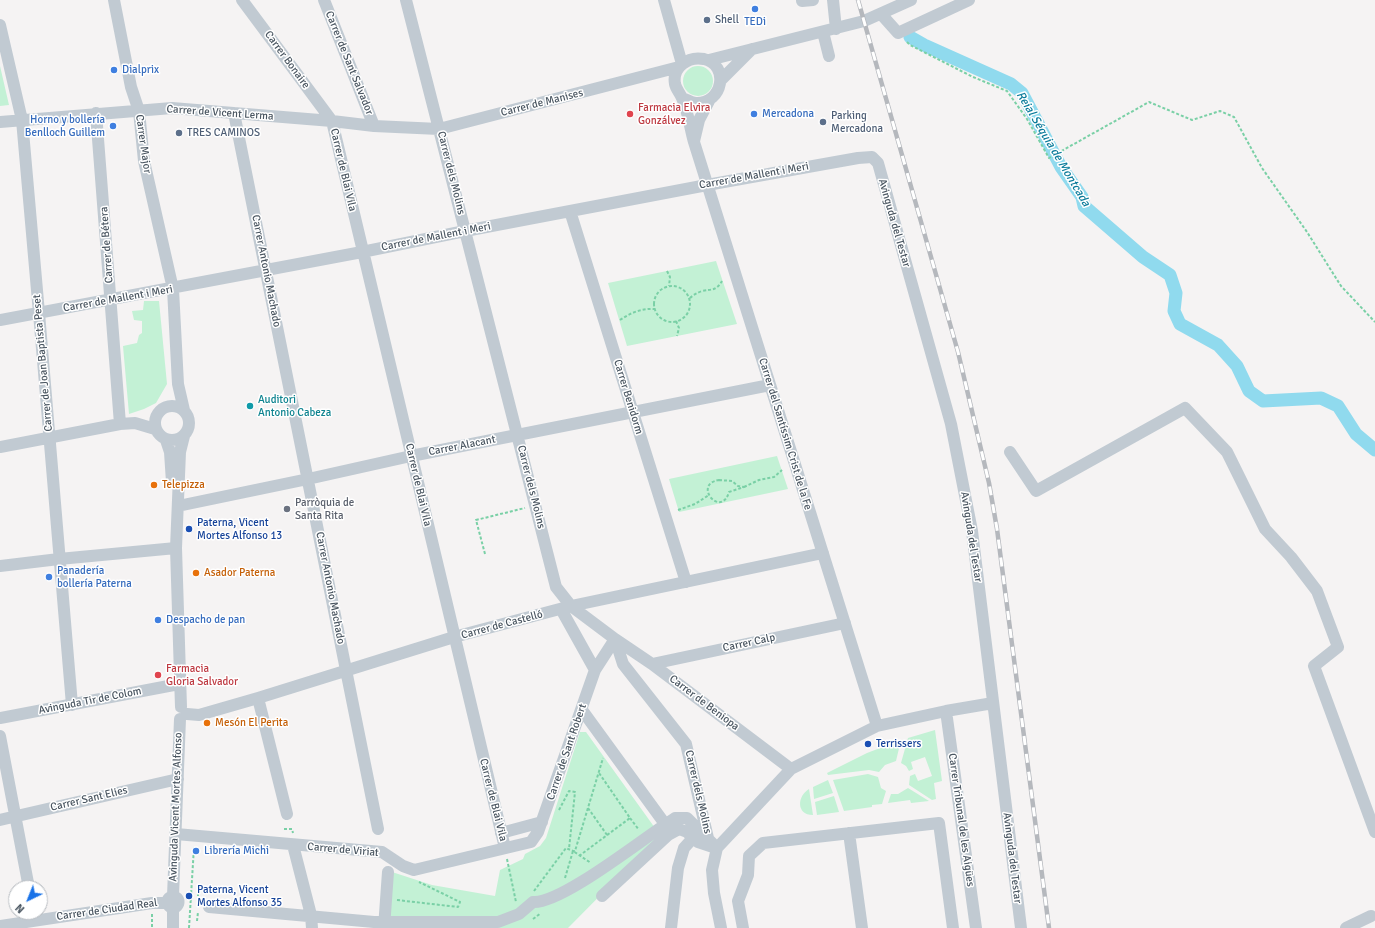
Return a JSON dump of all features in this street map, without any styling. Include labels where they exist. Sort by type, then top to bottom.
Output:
[{"type":"street","name":"Carrer Major","points":[[114,0],[131,87],[139,111],[144,161],[173,289]]},
{"type":"street","name":"Carrer Bonaire","points":[[242,0],[332,121]]},
{"type":"street","name":"Carrer de Sant Salvador","points":[[324,0],[374,126]]},
{"type":"street","name":"Carrer dels Molins","points":[[406,0],[556,587],[595,670]]},
{"type":"street","points":[[664,0],[681,65]]},
{"type":"street","points":[[802,0],[812,0]]},
{"type":"street","points":[[833,0],[836,29]]},
{"type":"street","points":[[709,101],[695,104],[682,98],[675,85],[675,76],[684,62],[696,58],[709,60],[753,48],[836,29],[864,21],[910,0]]},
{"type":"street","points":[[881,14],[901,36],[969,0]]},
{"type":"street","name":"Carrer de Joan Baptista Peset","points":[[0,25],[22,120],[72,705]]},
{"type":"street","points":[[823,32],[829,56]]},
{"type":"street","points":[[694,142],[700,120],[709,101],[718,92],[721,80],[753,48]]},
{"type":"street","points":[[709,60],[717,68],[721,80]]},
{"type":"street","name":"Carrer de Manises","points":[[439,129],[645,76],[681,65]]},
{"type":"street","name":"Carrer de Manises","points":[[645,76],[661,79],[675,85]]},
{"type":"street","name":"Carrer del Santíssim Crist de la Fe","points":[[682,98],[707,185],[877,726]]},
{"type":"street","name":"Carrer de Vicent Lerma","points":[[0,122],[172,108],[332,121],[374,126],[439,129]]},
{"type":"street","name":"Carrer de Bétera","points":[[96,113],[120,424]]},
{"type":"street","name":"Carrer Antonio Machado","points":[[234,113],[378,829]]},
{"type":"street","name":"Carrer de Blai Vila","points":[[332,121],[505,848]]},
{"type":"street","name":"Carrer de Mallent i Meri","points":[[0,320],[173,289],[707,185],[857,154],[872,157]]},
{"type":"street","name":"Avinguda del Testar","points":[[872,157],[878,163],[951,424],[972,530],[1021,928]]},
{"type":"street","name":"Carrer Benidorm","points":[[570,211],[686,582]]},
{"type":"street","points":[[173,289],[178,384],[184,410],[189,418],[189,428],[184,436],[175,441],[166,440],[159,436],[155,429],[154,420],[158,412],[165,407],[178,384]]},
{"type":"street","name":"Carrer Alacant","points":[[178,506],[411,456],[770,385]]},
{"type":"street","points":[[165,407],[175,406],[184,410]]},
{"type":"street","points":[[1010,452],[1036,491],[1185,408],[1227,452],[1265,529],[1291,557],[1317,591],[1338,648],[1314,666],[1375,832]]},
{"type":"street","points":[[0,447],[120,424],[135,423],[155,429]]},
{"type":"street","name":"Avinguda Vicent Mortes Alfonso","points":[[173,928],[171,902],[182,713],[179,684],[176,534],[180,452],[184,436]]},
{"type":"street","name":"Avinguda Vicent Mortes Alfonso","points":[[166,440],[170,452],[176,534]]},
{"type":"street","points":[[0,566],[176,548]]},
{"type":"street","name":"Carrer de Castelló","points":[[182,713],[199,715],[454,637],[566,607],[823,554]]},
{"type":"street","name":"Carrer dels Molins","points":[[566,607],[615,639],[624,664],[686,744],[708,838],[717,848],[712,870],[714,893],[721,928]]},
{"type":"street","name":"Carrer Calp","points":[[652,664],[845,623]]},
{"type":"street","name":"Carrer de Beniopa","points":[[615,639],[652,664],[792,769]]},
{"type":"street","name":"Carrer de Sant Robert","points":[[505,848],[531,842],[538,832],[595,670],[615,639]]},
{"type":"street","name":"Avinguda Tir de Colom","points":[[0,718],[179,684]]},
{"type":"street","points":[[258,698],[287,814]]},
{"type":"street","points":[[602,896],[668,834],[679,829],[686,832],[698,842],[717,848],[792,769],[877,726],[946,711],[993,703]]},
{"type":"street","points":[[582,710],[665,824]]},
{"type":"street","name":"Carrer Tribunal de les Aigües","points":[[946,711],[976,928]]},
{"type":"street","points":[[0,736],[27,880]]},
{"type":"street","name":"Carrer Sant Elies","points":[[0,820],[178,779]]},
{"type":"street","points":[[209,907],[311,915],[381,924],[498,922],[519,914],[533,902],[540,902],[575,886],[675,818],[687,818],[708,838]]},
{"type":"street","points":[[501,833],[542,822]]},
{"type":"street","points":[[743,928],[738,901],[748,875],[749,856],[763,843],[939,823],[953,928]]},
{"type":"street","points":[[849,833],[862,928]]},
{"type":"street","name":"Carrer de Viriat","points":[[176,834],[382,852],[403,866],[414,870],[505,848]]},
{"type":"street","points":[[671,928],[678,868],[684,848],[693,838]]},
{"type":"street","points":[[293,845],[311,915],[312,928]]},
{"type":"street","points":[[381,924],[386,899],[388,872]]},
{"type":"street","name":"Carrer de Ciudad Real","points":[[48,914],[171,902]]},
{"type":"street","points":[[1346,928],[1374,918]]},
{"type":"street","name":"Carrer de Ciudad Real","points":[[0,926],[20,920]]},
{"type":"path","points":[[901,36],[910,45],[973,77],[1007,90],[1027,119],[1049,158],[1149,102],[1192,120],[1220,111],[1234,117],[1262,168],[1308,232],[1341,286],[1375,322]]},
{"type":"path","points":[[667,271],[670,277],[669,286]]},
{"type":"path","points":[[689,298],[699,292],[713,290],[722,281]]},
{"type":"path","points":[[669,286],[674,286],[683,290],[689,298],[689,310],[686,315],[676,321],[661,318],[655,309],[654,303],[659,292],[669,286]]},
{"type":"path","points":[[620,320],[625,316],[645,309],[655,309]]},
{"type":"path","points":[[676,321],[678,328],[677,336]]},
{"type":"path","points":[[744,487],[738,486],[732,481],[715,481],[708,488],[709,495],[713,500],[719,503],[726,498],[729,492],[744,487],[759,480],[770,479],[782,470]]},
{"type":"path","points":[[678,510],[695,504],[709,495]]},
{"type":"path","points":[[485,554],[476,520],[535,506]]},
{"type":"path","points":[[561,893],[573,851],[575,851],[604,757]]},
{"type":"path","points":[[579,856],[630,818],[599,772]]},
{"type":"path","points":[[557,816],[569,791],[575,792],[569,849]]},
{"type":"path","points":[[588,808],[607,835]]},
{"type":"path","points":[[190,928],[194,842]]},
{"type":"path","points":[[533,902],[532,894],[536,887],[566,848],[601,868]]},
{"type":"path","points":[[509,866],[517,903]]},
{"type":"path","points":[[386,899],[458,907],[460,902],[416,880]]},
{"type":"path","points":[[198,892],[198,901]]},
{"type":"path","points":[[197,921],[198,913]]},
{"type":"green space","points":[[0,66],[9,105],[0,106]]},
{"type":"green space","points":[[698,66],[709,70],[713,81],[709,92],[698,96],[687,92],[683,81],[687,70]]},
{"type":"green space","points":[[716,261],[737,324],[627,346],[608,283]]},
{"type":"green space","points":[[144,301],[159,301],[167,384],[156,403],[129,414],[123,346],[137,343],[139,335],[142,333],[142,321],[134,320],[132,311],[143,310]]},
{"type":"green space","points":[[777,456],[788,489],[679,512],[669,479]]},
{"type":"green space","points":[[935,730],[942,781],[934,783],[936,799],[932,800],[909,785],[910,776],[915,774],[918,781],[932,776],[925,757],[911,762],[913,769],[909,771],[906,766],[901,763],[908,738]]},
{"type":"green space","points":[[580,732],[586,732],[660,835],[568,928],[389,928],[392,872],[432,885],[495,896],[500,870],[523,859],[525,854],[540,846],[546,838]]},
{"type":"green space","points":[[901,740],[896,761],[885,765],[879,772],[869,770],[828,775],[827,773],[867,753]]},
{"type":"green space","points":[[868,774],[878,777],[881,788],[886,791],[882,804],[844,811],[833,780]]},
{"type":"green space","points":[[828,780],[833,793],[814,799],[813,787]]},
{"type":"green space","points":[[908,788],[929,801],[911,803],[910,800],[888,803],[891,794],[898,794]]},
{"type":"green space","points":[[809,789],[813,815],[804,812],[800,805],[802,796]]},
{"type":"green space","points":[[834,796],[839,812],[817,815],[815,802]]},
{"type":"waterway","name":"Reial Séquia de Montcada","points":[[910,37],[924,45],[1011,84],[1022,93],[1061,167],[1082,197],[1084,206],[1143,257],[1170,275],[1176,293],[1174,311],[1180,324],[1218,345],[1237,366],[1249,391],[1263,401],[1321,398],[1338,406],[1356,434],[1375,450]]},
{"type":"railway","points":[[858,0],[958,352],[989,483],[997,529],[1049,928]]},
{"type":"place","name":"TEDi","points":[[755,9]]},
{"type":"place","name":"Shell","points":[[707,20]]},
{"type":"place","name":"Dialprix","points":[[114,70]]},
{"type":"place","name":"Farmacia Elvira Gonzálvez","points":[[630,114]]},
{"type":"place","name":"Mercadona","points":[[754,114]]},
{"type":"place","name":"Parking Mercadona","points":[[823,122]]},
{"type":"place","name":"Horno y bollería Benlloch Guillem","points":[[113,126]]},
{"type":"place","name":"TRES CAMINOS","points":[[179,133]]},
{"type":"place","name":"Auditori Antonio Cabeza","points":[[250,406]]},
{"type":"place","name":"Telepizza","points":[[154,485]]},
{"type":"place","name":"Parròquia de Santa Rita","points":[[287,509]]},
{"type":"place","name":"Paterna, Vicent Mortes Alfonso 13","points":[[189,529]]},
{"type":"place","name":"Asador Paterna","points":[[196,573]]},
{"type":"place","name":"Panadería bollería Paterna","points":[[49,577]]},
{"type":"place","name":"Despacho de pan","points":[[158,620]]},
{"type":"place","name":"Farmacia Gloria Salvador","points":[[158,675]]},
{"type":"place","name":"Mesón El Perita","points":[[207,723]]},
{"type":"place","name":"Terrissers","points":[[868,744]]},
{"type":"place","name":"Librería Michi","points":[[196,851]]},
{"type":"place","name":"Paterna, Vicent Mortes Alfonso 35","points":[[189,896]]}]
